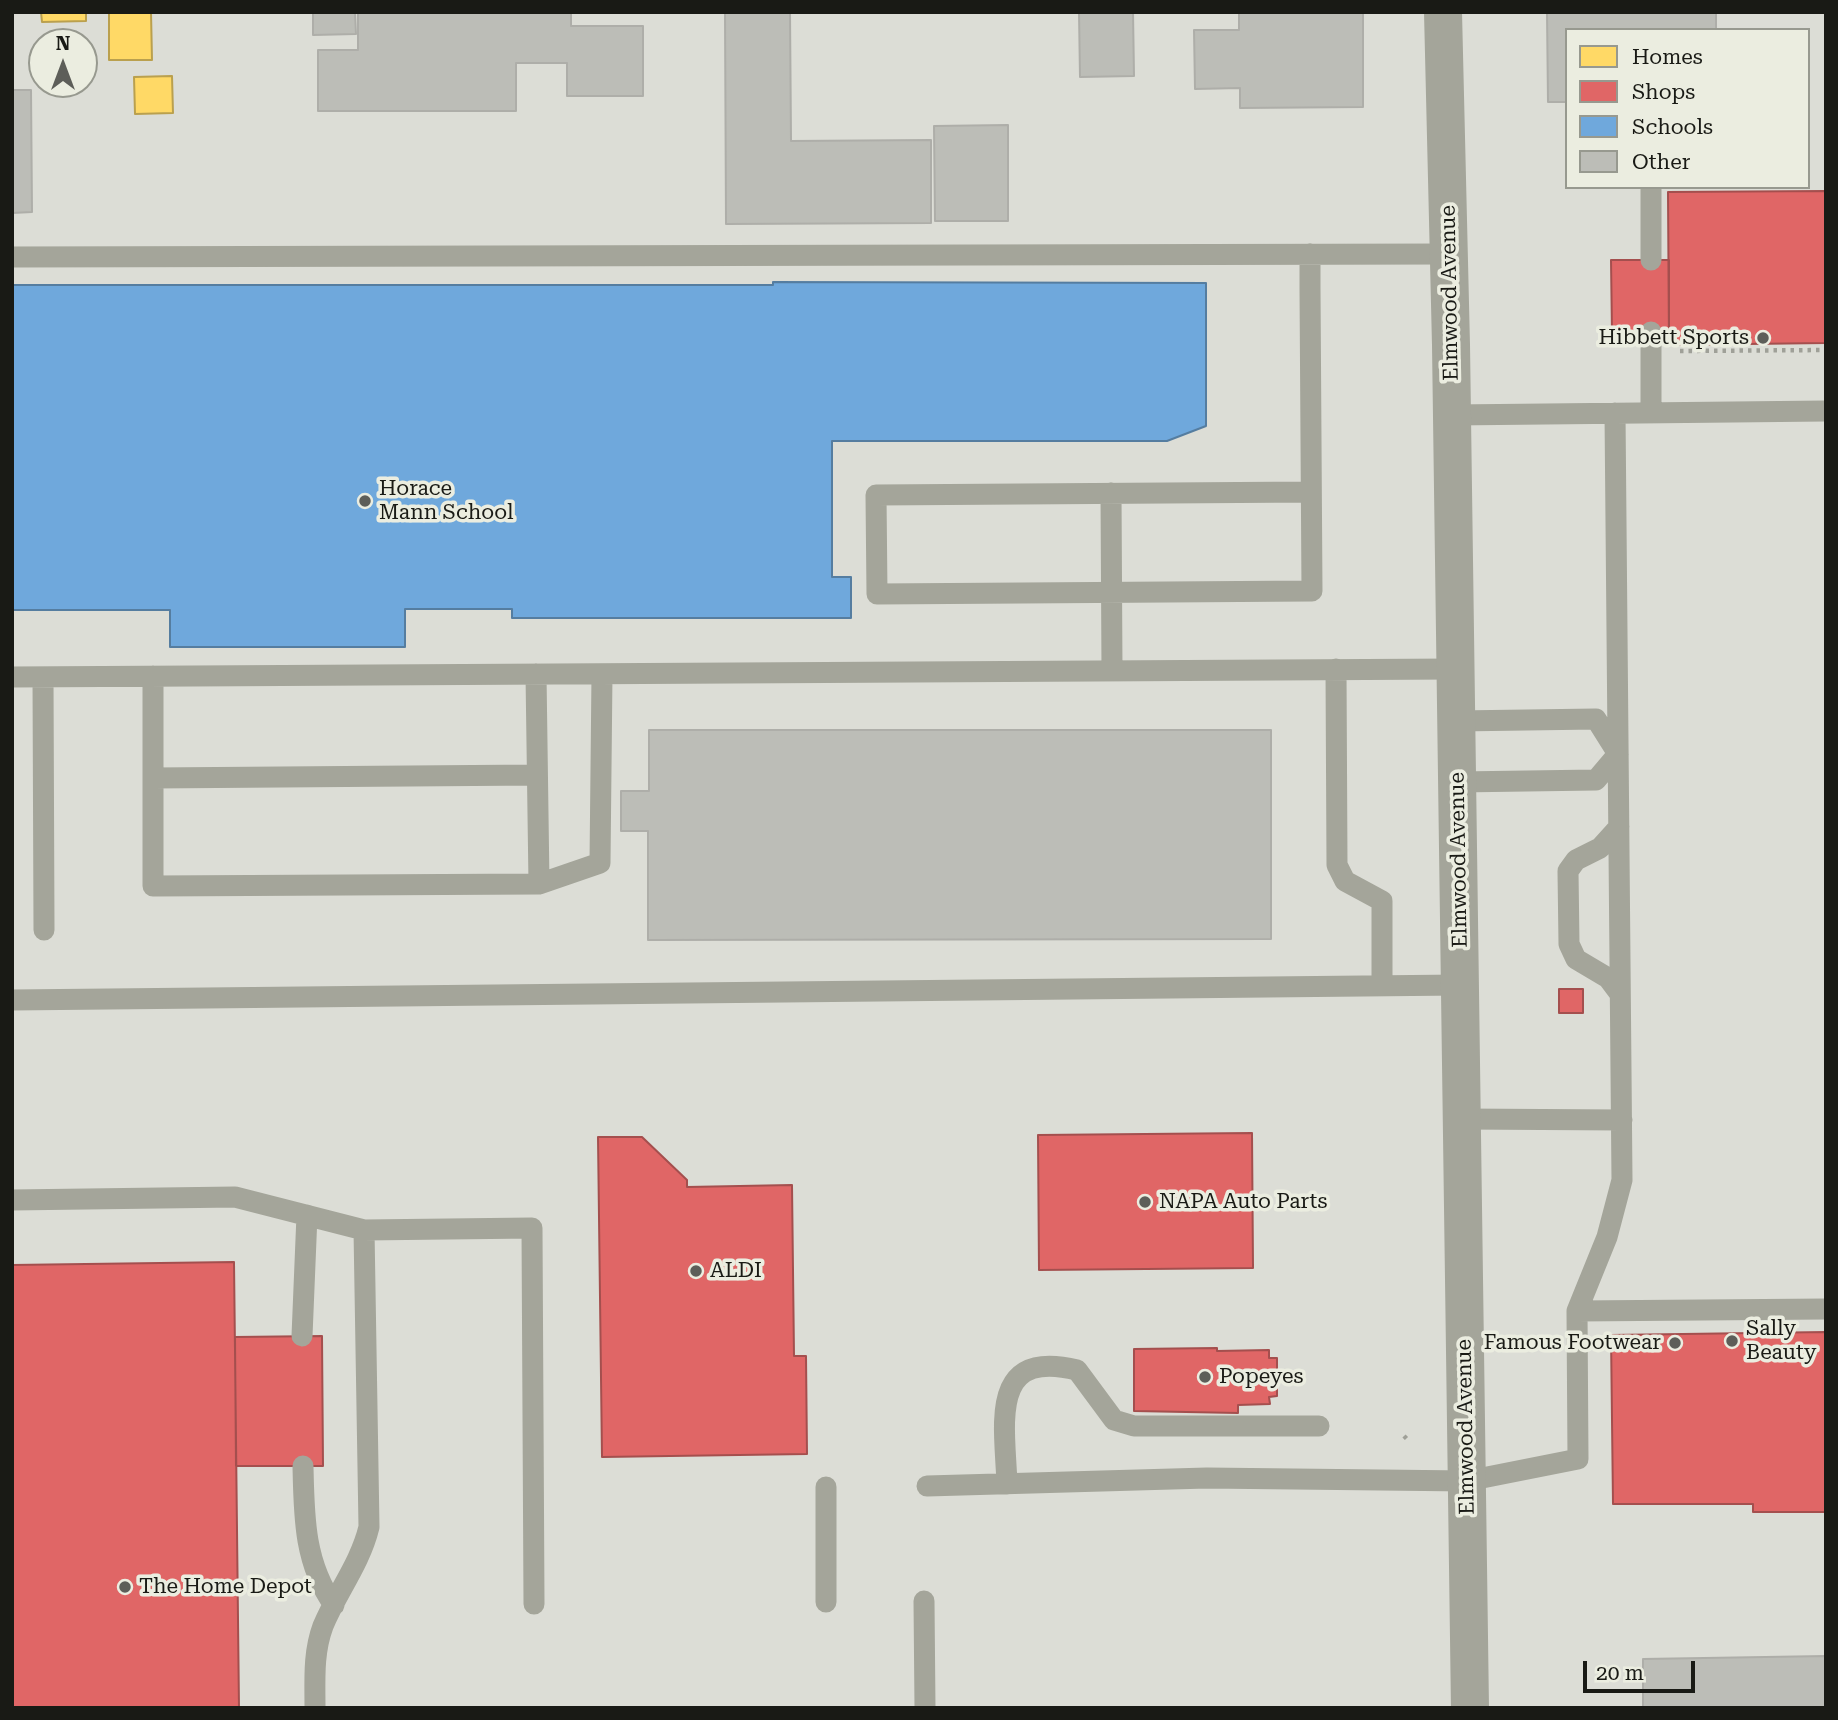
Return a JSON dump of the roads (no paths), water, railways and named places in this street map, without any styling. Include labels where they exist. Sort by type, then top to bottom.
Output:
[{"type":"street","name":"Elmwood Avenue","points":[[1443,12],[1458,782],[1470,1708]]},
{"type":"lane","points":[[1651,189],[1651,260]]},
{"type":"lane","points":[[1310,254],[1312,591],[877,594],[876,495],[1311,492]]},
{"type":"lane","points":[[12,257],[1449,254]]},
{"type":"lane","points":[[1651,332],[1651,413]]},
{"type":"lane","points":[[1452,415],[1826,411]]},
{"type":"lane","points":[[927,1486],[1207,1478],[1467,1481],[1578,1459],[1577,1311],[1607,1237],[1622,1180],[1615,413]]},
{"type":"lane","points":[[1111,493],[1112,671]]},
{"type":"lane","points":[[1336,669],[1337,865],[1345,881],[1382,901],[1382,986]]},
{"type":"lane","points":[[12,677],[1456,669]]},
{"type":"lane","points":[[536,674],[538,884]]},
{"type":"lane","points":[[153,676],[153,886],[538,884],[600,863],[602,674]]},
{"type":"lane","points":[[43,677],[44,930]]},
{"type":"lane","points":[[1457,721],[1596,719],[1618,754]]},
{"type":"lane","points":[[1458,782],[1596,780],[1618,754]]},
{"type":"lane","points":[[153,778],[537,775]]},
{"type":"lane","points":[[1619,827],[1600,848],[1576,860],[1568,872],[1569,944],[1576,959],[1608,978],[1620,994]]},
{"type":"lane","points":[[12,1000],[1460,985]]},
{"type":"lane","points":[[1462,1119],[1622,1120]]},
{"type":"lane","points":[[12,1200],[235,1197],[364,1230],[532,1228],[534,1604]]},
{"type":"lane","points":[[302,1336],[307,1215]]},
{"type":"lane","points":[[315,1708],[314,1657],[323,1627],[363,1550],[369,1527],[364,1230]]},
{"type":"lane","points":[[1577,1311],[1826,1309]]},
{"type":"lane","points":[[1007,1484],[1004,1418],[1007,1391],[1023,1372],[1053,1364],[1077,1370],[1114,1420],[1135,1426],[1319,1426]]},
{"type":"lane","points":[[303,1466],[306,1536],[319,1584],[334,1605]]},
{"type":"lane","points":[[826,1488],[826,1602]]},
{"type":"lane","points":[[924,1601],[925,1708]]},
{"type":"place","name":"Hibbett Sports","points":[[1763,338]]},
{"type":"place","name":"Horace Mann School","points":[[365,501]]},
{"type":"place","name":"NAPA Auto Parts","points":[[1145,1202]]},
{"type":"place","name":"ALDI","points":[[696,1271]]},
{"type":"place","name":"Sally Beauty","points":[[1732,1341]]},
{"type":"place","name":"Famous Footwear","points":[[1675,1343]]},
{"type":"place","name":"Popeyes","points":[[1205,1377]]},
{"type":"place","name":"The Home Depot","points":[[125,1587]]}]
